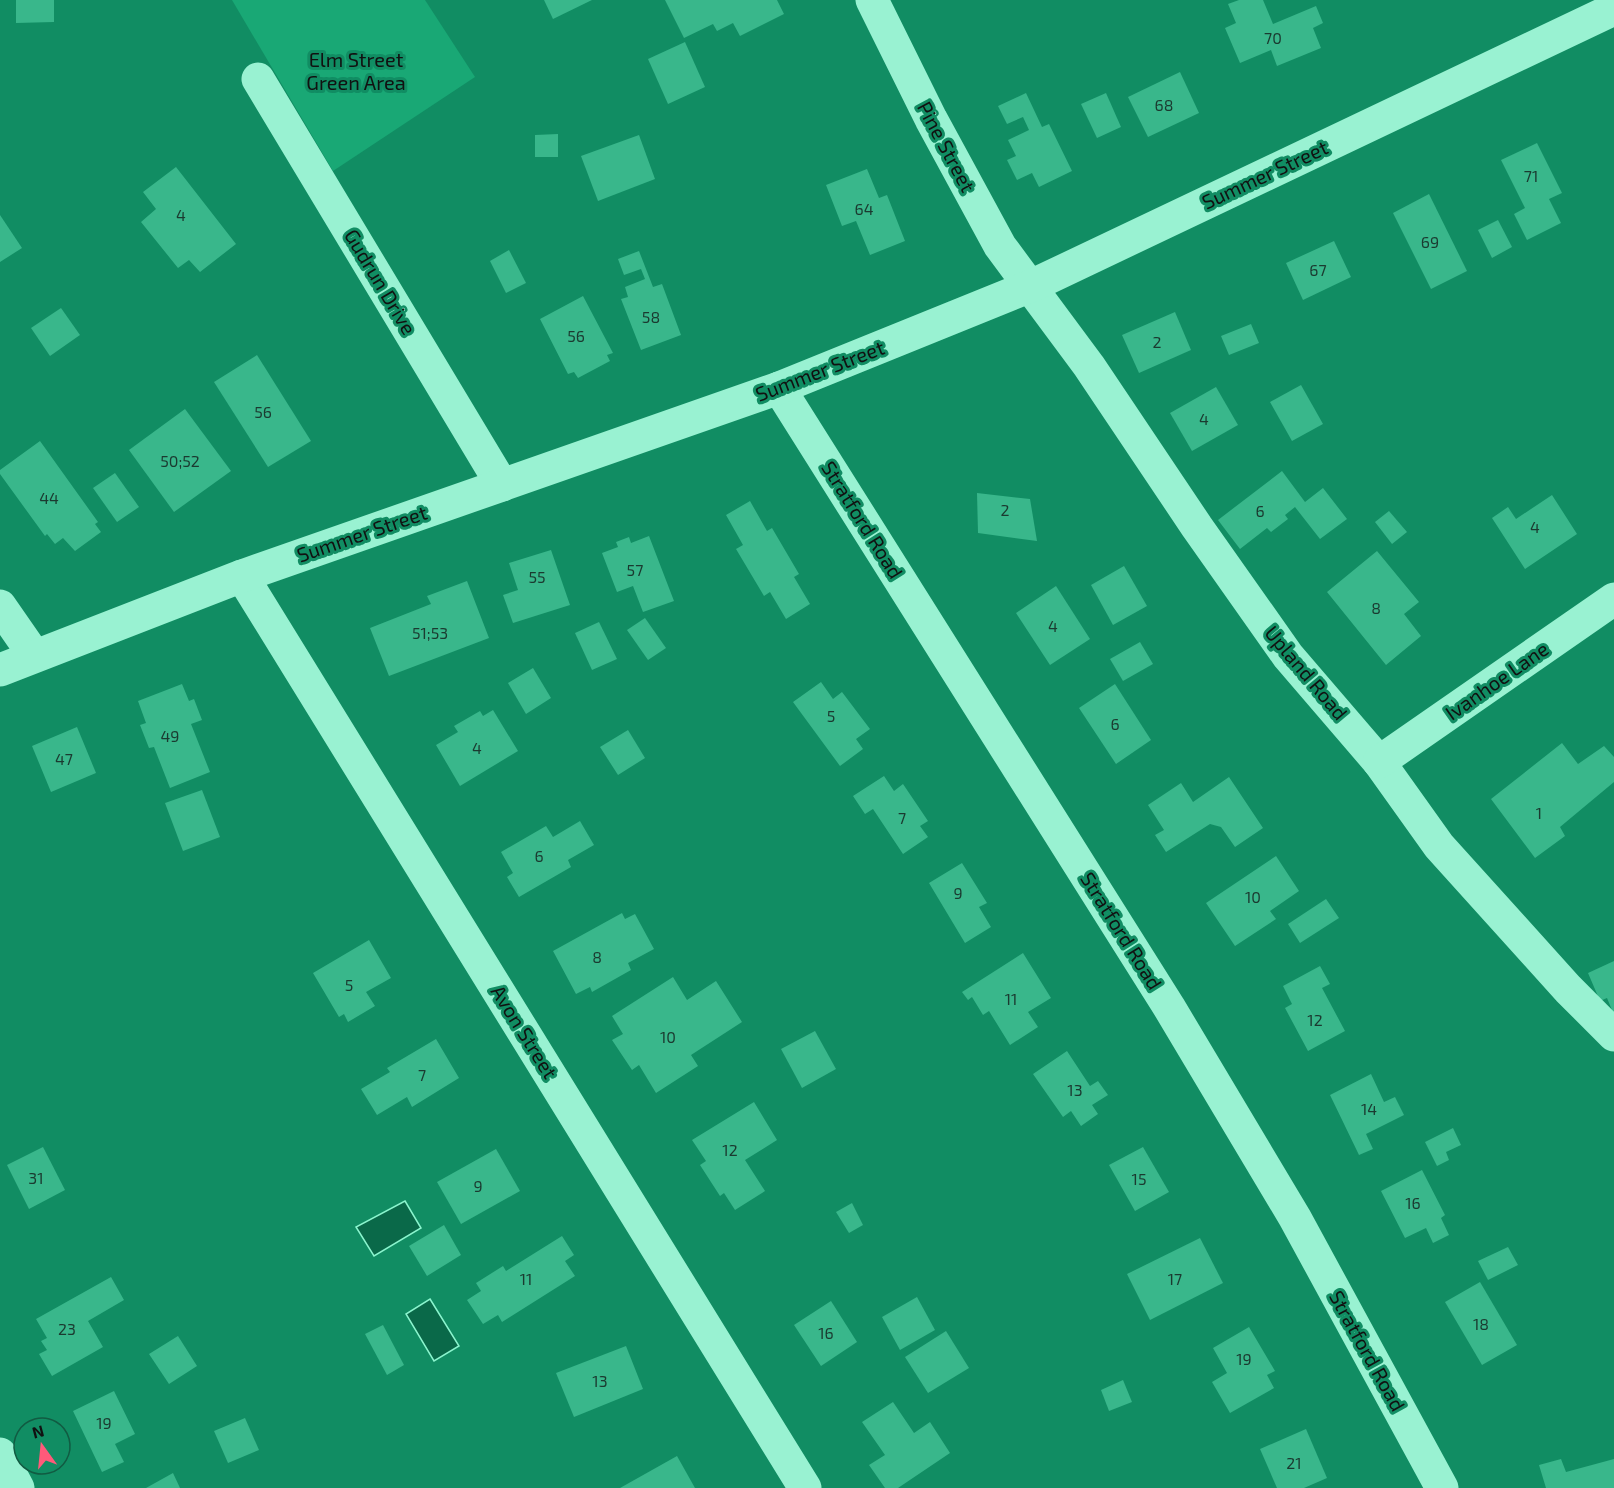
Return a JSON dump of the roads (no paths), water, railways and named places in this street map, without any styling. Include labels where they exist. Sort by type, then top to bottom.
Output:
[{"type":"street","name":"Pine Street","points":[[872,0],[968,190],[1000,246],[1031,286]]},
{"type":"street","name":"Summer Street","points":[[0,670],[242,576],[778,388],[1031,286],[1614,9]]},
{"type":"street","name":"Gudrun Drive","points":[[258,79],[502,485]]},
{"type":"street","name":"Upland Road","points":[[1031,286],[1096,376],[1203,536],[1288,656],[1379,762],[1439,846],[1575,996],[1614,1035]]},
{"type":"street","name":"Stratford Road","points":[[778,388],[1169,1008],[1294,1218],[1442,1488]]},
{"type":"street","name":"Avon Street","points":[[242,576],[805,1488]]},
{"type":"street","name":"Ivanhoe Lane","points":[[1379,762],[1614,599]]},
{"type":"street","points":[[0,606],[34,655]]},
{"type":"street","points":[[0,1454],[18,1488]]},
{"type":"park label","name":"Elm Street Green Area","points":[[356,72]]}]
